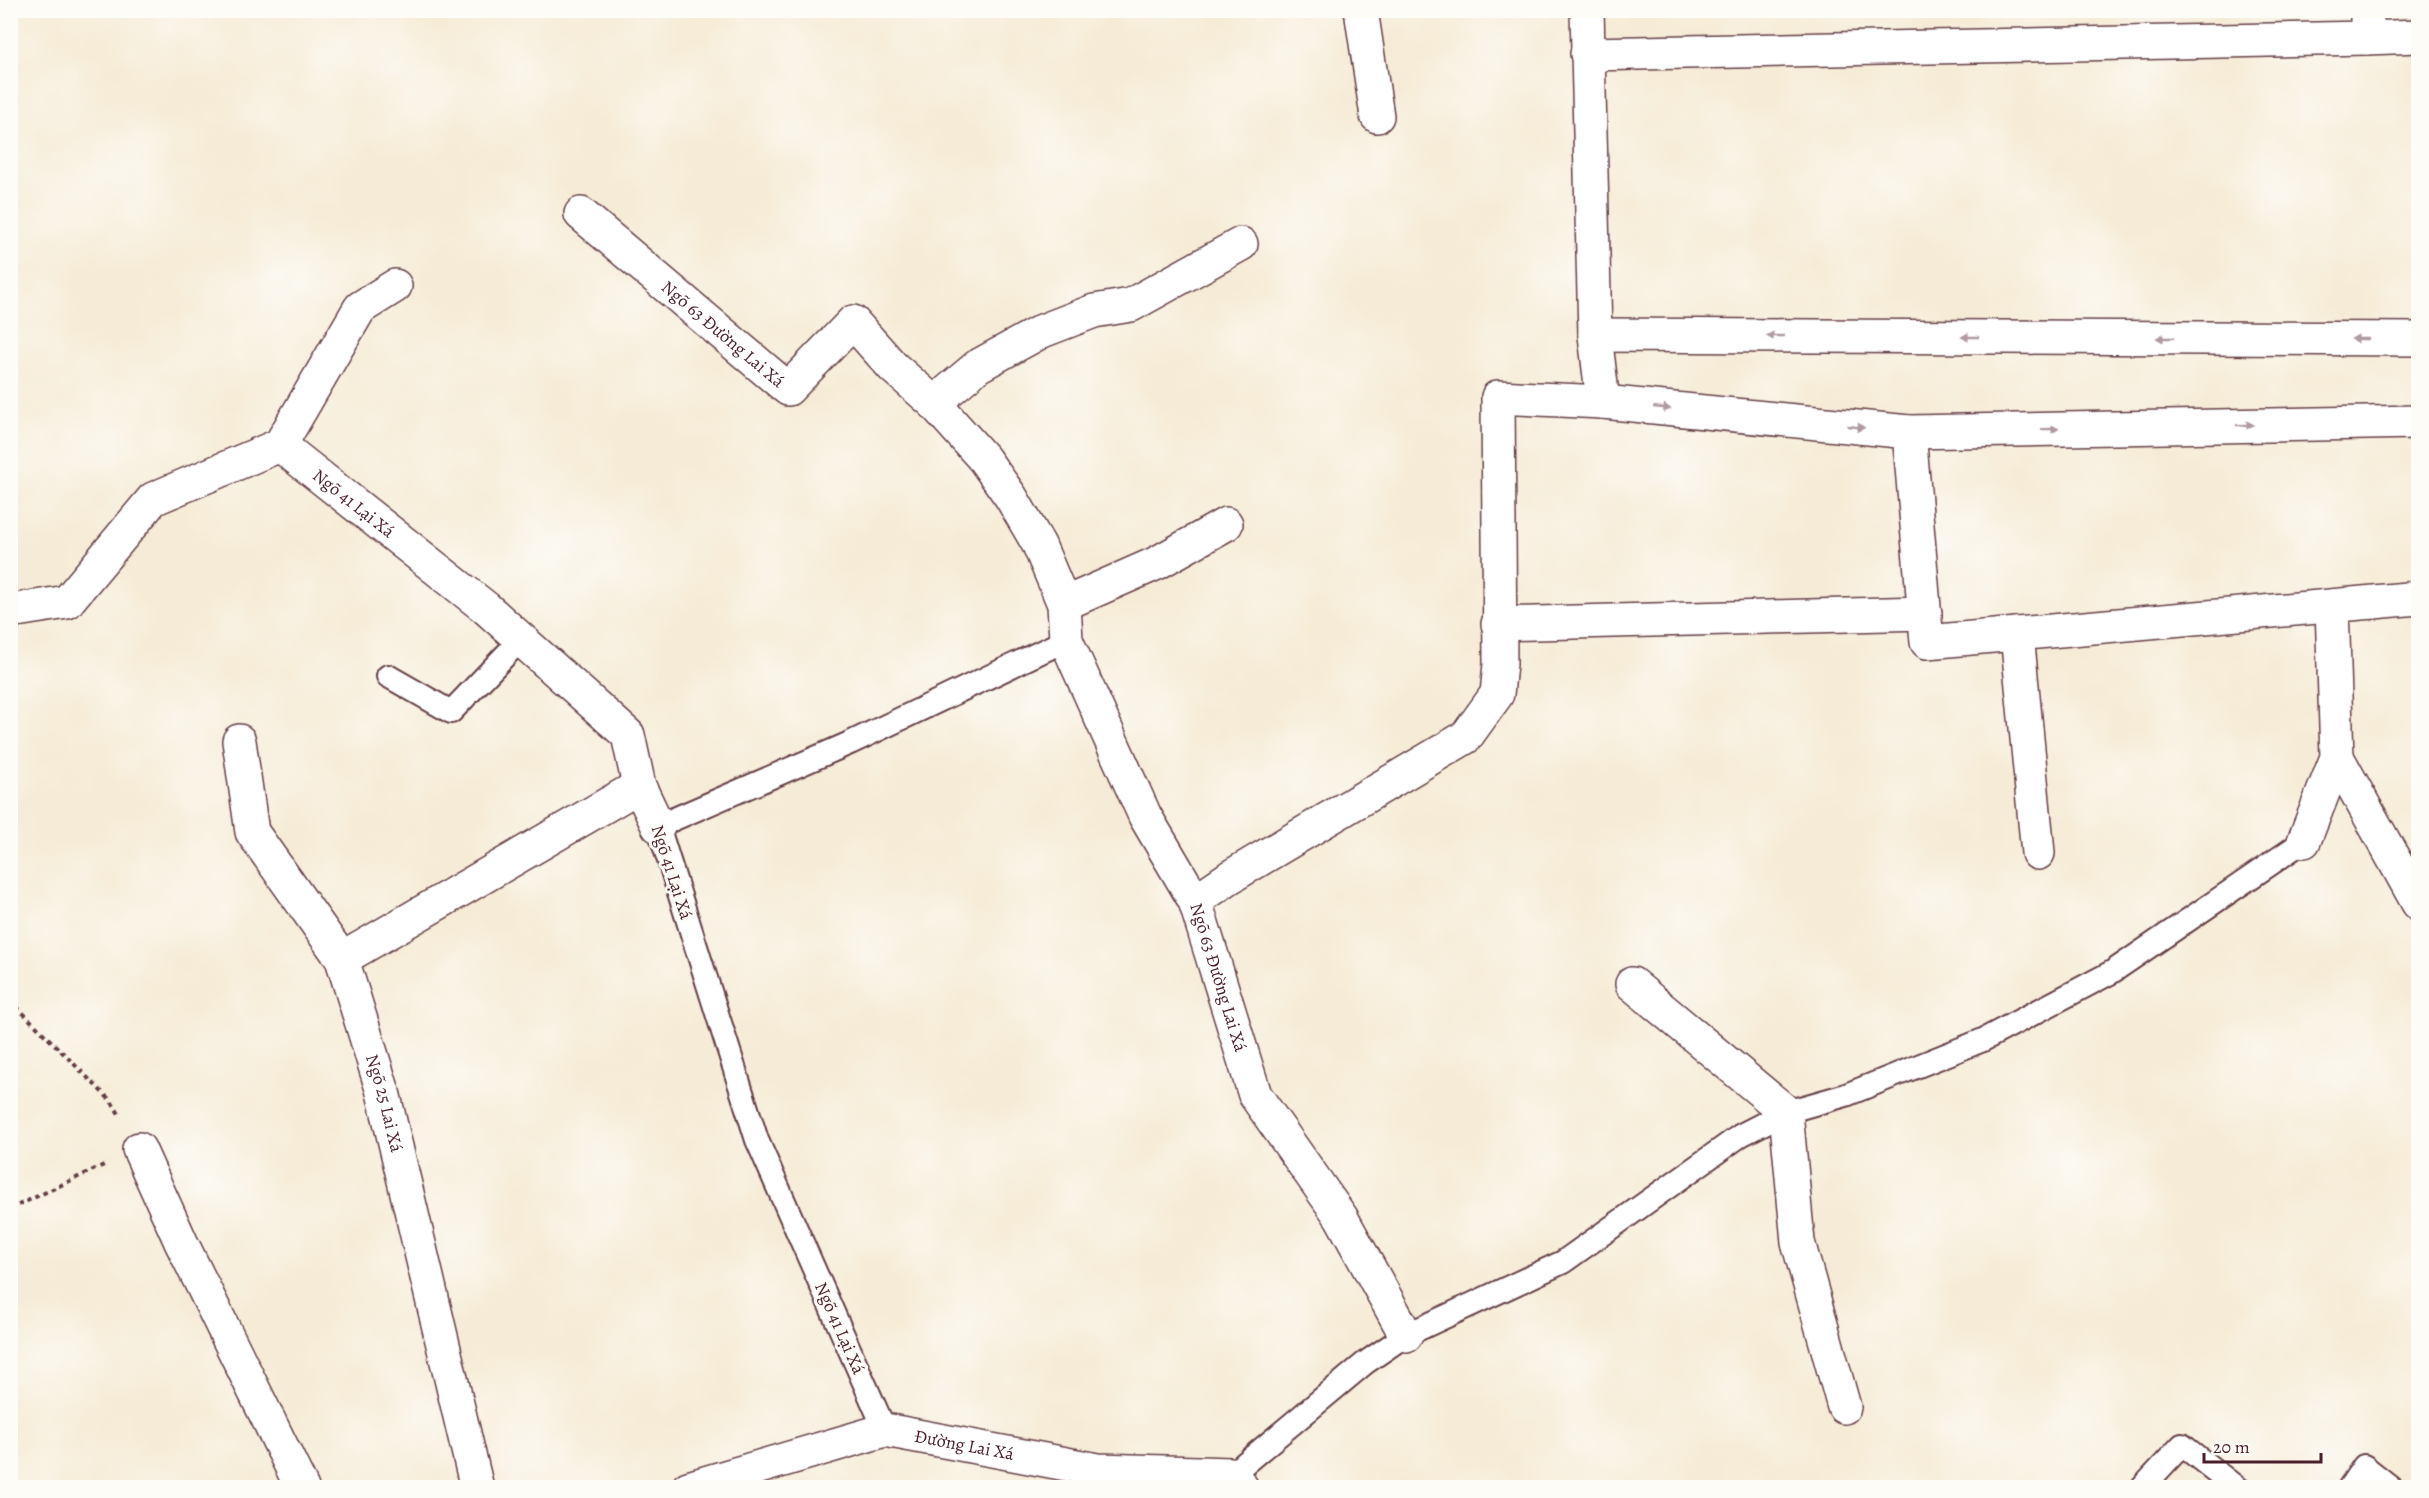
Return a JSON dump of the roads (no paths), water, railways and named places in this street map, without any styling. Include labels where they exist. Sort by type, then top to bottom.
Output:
[{"type":"street","points":[[1361,10],[1377,116]]},
{"type":"street","points":[[1587,10],[1595,335],[1603,402]]},
{"type":"street","points":[[1587,54],[2367,24],[2418,36]]},
{"type":"street","name":"Ngõ 63 Đường Lai Xá","points":[[581,213],[789,389],[853,322],[893,367],[934,403],[984,459],[1011,497],[1039,545],[1064,604],[1065,640],[1145,816],[1196,902],[1255,1095],[1341,1217],[1406,1335]]},
{"type":"street","points":[[934,403],[978,366],[1042,331],[1094,311],[1131,305],[1241,244]]},
{"type":"street","points":[[10,611],[67,602],[153,499],[280,445],[360,308],[394,286]]},
{"type":"street","points":[[1595,335],[2418,339]]},
{"type":"street","points":[[1196,902],[1230,877],[1466,737],[1497,694],[1500,664],[1498,397],[1603,402],[1909,432],[2418,422]]},
{"type":"street","points":[[1909,432],[1927,642],[2418,598]]},
{"type":"street","name":"Ngõ 41 Lại Xá","points":[[280,445],[486,608],[628,735],[639,786],[658,826]]},
{"type":"street","points":[[1064,604],[1157,563],[1226,524]]},
{"type":"street","points":[[2304,841],[2337,757],[2332,606]]},
{"type":"street","points":[[1498,624],[1925,613]]},
{"type":"street","points":[[2016,634],[2038,853]]},
{"type":"street","name":"Ngõ 25 Lai Xá","points":[[239,741],[252,832],[342,958],[383,1092],[477,1488]]},
{"type":"street","points":[[2337,757],[2418,903]]},
{"type":"street","points":[[342,958],[639,786]]},
{"type":"street","points":[[1632,984],[1786,1112],[1798,1242],[1844,1407]]},
{"type":"street","points":[[139,1149],[181,1242],[302,1488]]},
{"type":"street","name":"Đường Lai Xá","points":[[688,1488],[885,1430],[1098,1470],[1237,1481]]},
{"type":"lane","points":[[388,676],[451,712],[521,639]]},
{"type":"lane","points":[[658,826],[850,743],[1065,640]]},
{"type":"lane","name":"Ngõ 41 Lại Xá","points":[[658,826],[757,1140],[885,1430]]},
{"type":"lane","points":[[1237,1481],[1365,1363],[1406,1335],[1563,1262],[1741,1135],[1786,1112],[1846,1095],[1983,1040],[2112,972],[2304,841]]},
{"type":"lane","points":[[2142,1488],[2182,1445],[2237,1488]]},
{"type":"lane","points":[[2349,1488],[2364,1466],[2392,1488]]}]
